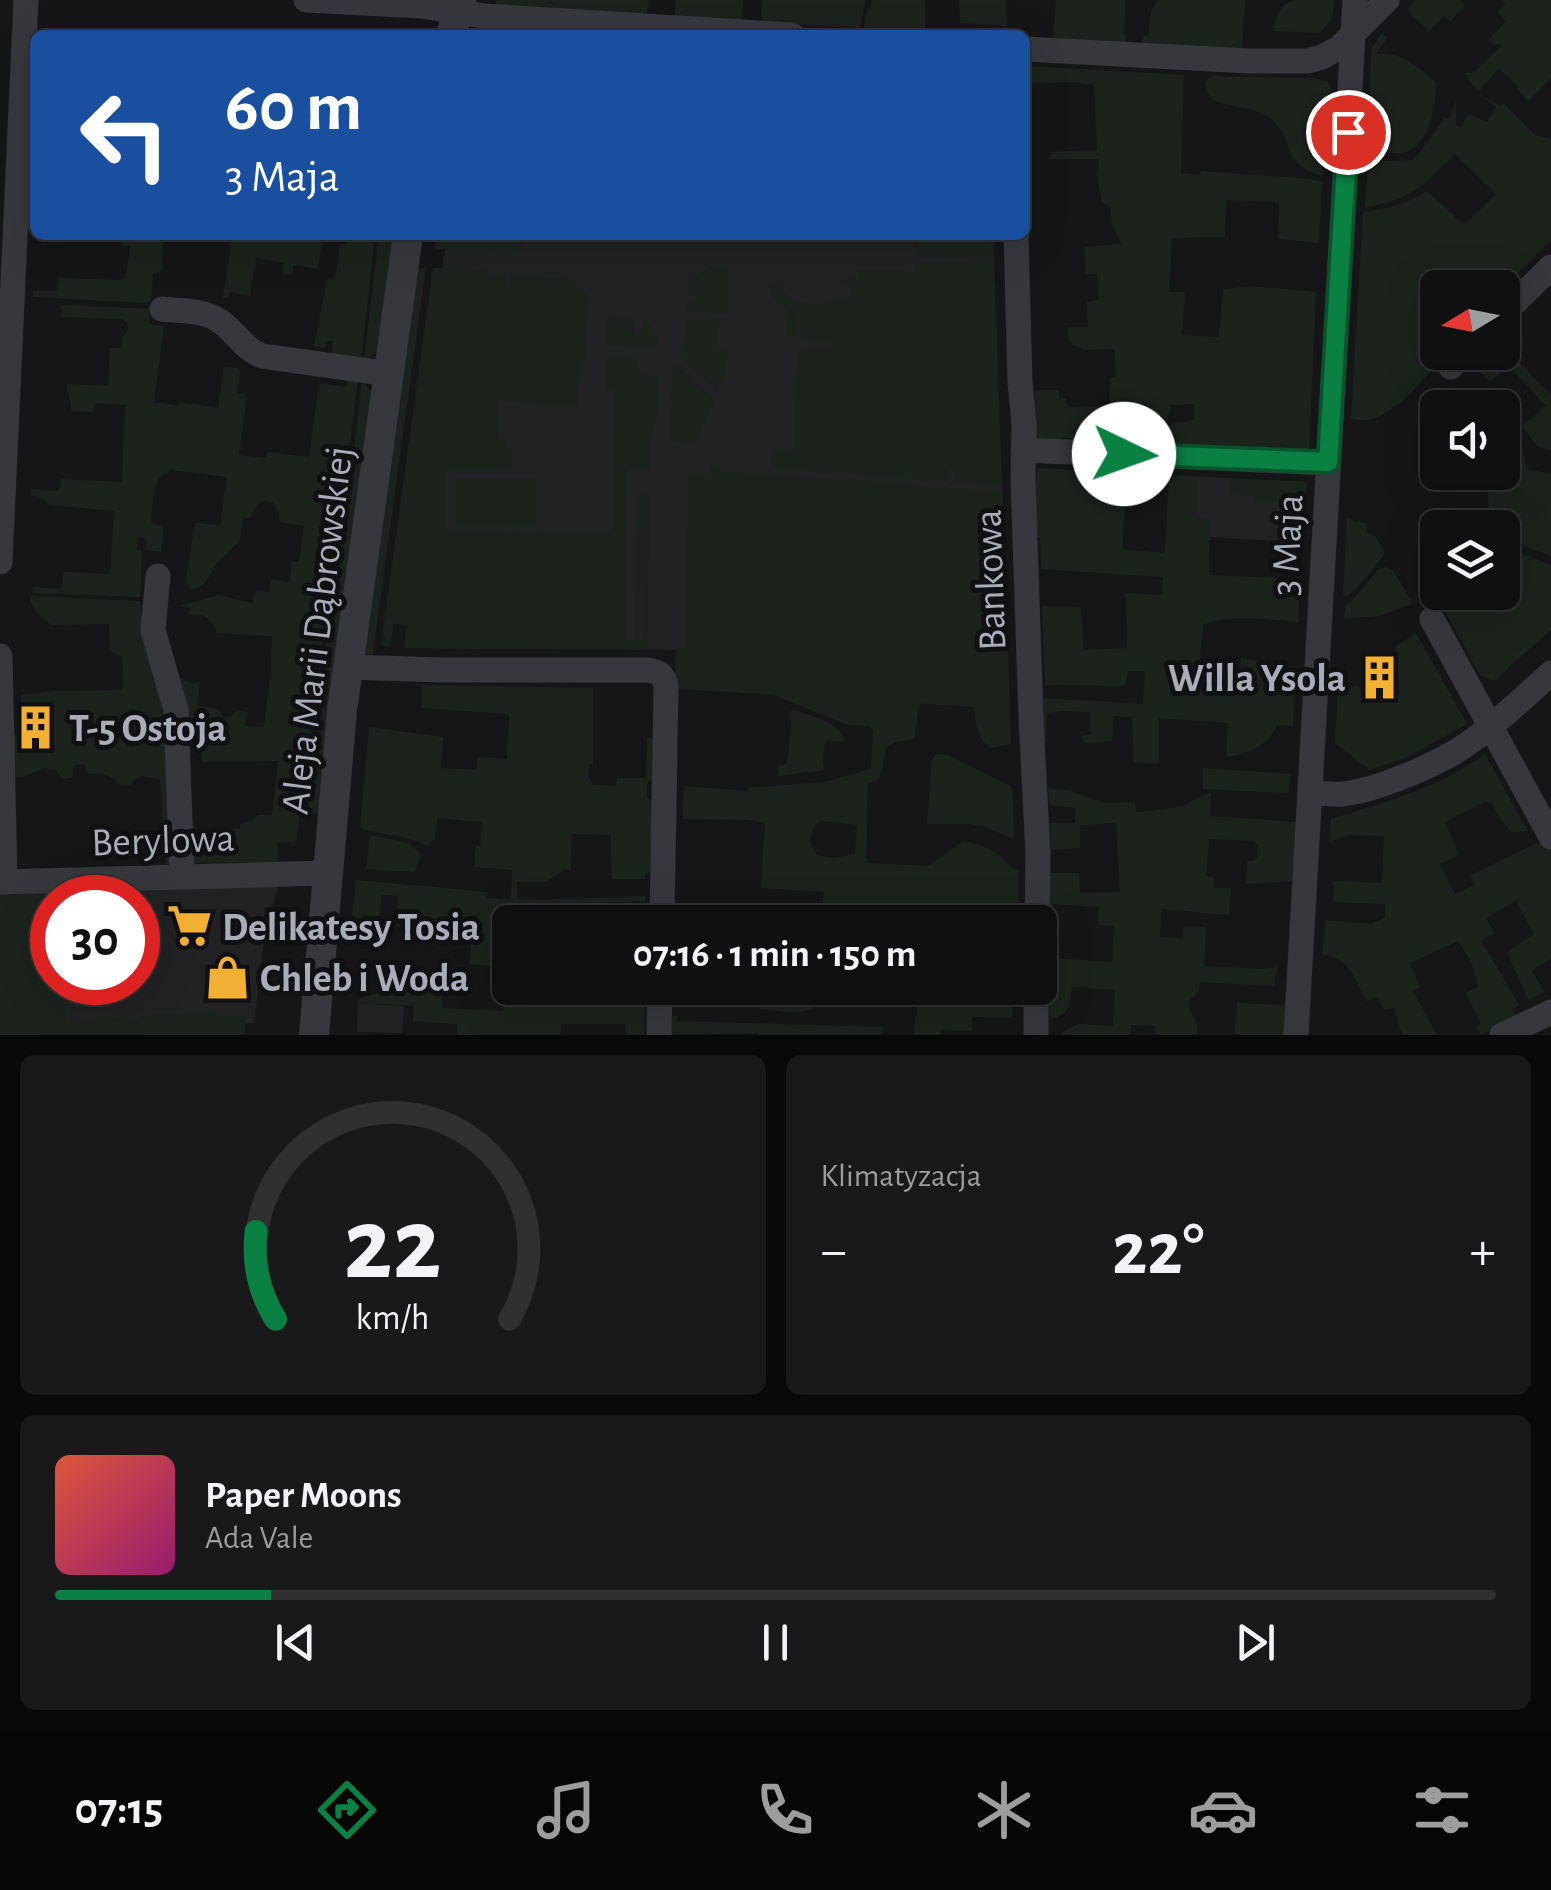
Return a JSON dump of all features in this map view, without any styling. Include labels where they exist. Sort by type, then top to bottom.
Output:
[{"type":"street","points":[[0,562],[10,162],[26,0]]},
{"type":"street","points":[[306,0],[421,6],[457,15],[711,30]]},
{"type":"street","name":"3 Maja","points":[[1296,1035],[1356,0]]},
{"type":"street","points":[[1030,49],[1300,62],[1333,52],[1387,0]]},
{"type":"street","name":"Aleja Marii Dąbrowskiej","points":[[314,1035],[348,667],[407,240]]},
{"type":"street","name":"Bankowa","points":[[1016,240],[1038,854],[1036,905]]},
{"type":"street","points":[[1520,297],[1551,267]]},
{"type":"street","points":[[162,309],[214,317],[262,356],[390,374]]},
{"type":"street","points":[[1023,450],[1328,462]]},
{"type":"street","points":[[158,576],[153,630],[176,710],[182,876]]},
{"type":"street","points":[[1432,619],[1551,837]]},
{"type":"street","points":[[0,656],[2,882]]},
{"type":"street","points":[[348,667],[660,673],[666,681],[662,905]]},
{"type":"street","points":[[1310,792],[1346,793],[1443,758],[1465,746],[1551,673]]},
{"type":"street","name":"Berylowa","points":[[2,882],[328,873]]},
{"type":"street","points":[[660,1005],[660,1035]]},
{"type":"street","points":[[1036,1005],[1036,1035]]},
{"type":"street","points":[[1502,1035],[1551,1012]]},
{"type":"shaded area","points":[[496,0],[649,0],[646,15],[495,6]]},
{"type":"shaded area","points":[[676,0],[743,0],[742,18],[739,21],[675,17]]},
{"type":"shaded area","points":[[762,0],[866,0],[860,28],[764,22]]},
{"type":"shaded area","points":[[873,0],[925,0],[924,30],[864,29]]},
{"type":"shaded area","points":[[959,0],[1006,0],[1007,26],[960,23]]},
{"type":"shaded area","points":[[1056,0],[1125,0],[1126,41],[1053,40]]},
{"type":"shaded area","points":[[1157,0],[1245,0],[1242,48],[1142,45]]},
{"type":"shaded area","points":[[1294,0],[1334,0],[1332,20],[1319,33],[1273,31],[1281,8]]},
{"type":"shaded area","points":[[1415,0],[1460,0],[1465,6],[1450,21],[1444,16],[1429,31],[1411,14],[1408,7]]},
{"type":"shaded area","points":[[1502,0],[1551,0],[1551,78],[1528,101],[1499,68],[1478,92],[1464,73],[1474,72],[1501,46],[1495,46],[1489,39],[1506,22],[1498,12],[1505,4]]},
{"type":"shaded area","points":[[1382,33],[1387,38],[1376,54],[1401,57],[1436,82],[1426,133],[1414,148],[1402,153],[1366,151],[1372,47]]},
{"type":"shaded area","points":[[1030,66],[1184,75],[1181,173],[1200,175],[1201,171],[1322,182],[1319,243],[1278,239],[1279,202],[1226,200],[1225,237],[1172,238],[1169,292],[1185,292],[1182,335],[1219,337],[1223,289],[1251,286],[1316,292],[1309,452],[1280,454],[1274,448],[1186,444],[1175,449],[1164,443],[1170,424],[1194,420],[1194,404],[1171,405],[1161,443],[1127,442],[1123,447],[1114,441],[1062,438],[1056,443],[1042,441],[1032,433],[1036,432],[1035,390],[1059,390],[1059,399],[1066,399],[1067,407],[1109,406],[1110,378],[1116,377],[1115,349],[1085,350],[1068,339],[1068,327],[1088,327],[1087,302],[1099,300],[1097,274],[1086,274],[1084,247],[1121,244],[1110,207],[1102,202],[1097,176],[1099,159],[1049,159],[1051,152],[1097,150],[1094,85],[1030,83]]},
{"type":"shaded area","points":[[1211,76],[1313,78],[1328,82],[1334,97],[1333,114],[1339,115],[1338,139],[1325,139],[1322,176],[1298,164],[1271,119],[1211,98],[1205,83]]},
{"type":"shaded area","points":[[1478,94],[1499,105],[1503,103],[1535,135],[1551,139],[1551,240],[1520,271],[1420,270],[1420,370],[1432,370],[1388,411],[1376,418],[1351,418],[1363,212],[1396,205],[1427,191],[1464,225],[1496,194],[1455,154],[1415,190],[1365,208],[1368,162],[1411,160],[1444,118],[1449,119],[1456,99],[1456,125],[1461,127],[1468,114],[1487,122],[1496,106]]},
{"type":"shaded area","points":[[121,240],[163,240],[162,271],[153,274],[151,300],[147,303],[33,297],[33,291],[57,291],[58,278],[126,278],[130,246],[121,246]]},
{"type":"shaded area","points":[[230,240],[322,241],[318,269],[294,265],[292,275],[283,274],[284,263],[256,258],[250,296],[230,292],[228,298],[223,298]]},
{"type":"shaded area","points":[[347,240],[374,240],[361,361],[331,357],[333,341],[326,341],[325,348],[314,346],[327,279],[335,280],[340,244],[347,244]]},
{"type":"shaded area","points":[[378,240],[395,240],[378,351],[364,360]]},
{"type":"shaded area","points":[[436,240],[525,240],[521,252],[435,249]]},
{"type":"shaded area","points":[[446,240],[993,240],[1010,709],[685,689],[685,650],[404,648],[407,625],[393,623],[425,396],[577,405],[583,305],[440,283]]},
{"type":"shaded area","points":[[915,240],[993,240],[994,259],[923,257],[914,253]]},
{"type":"shaded area","points":[[914,265],[994,265],[1001,485],[954,482],[953,468],[948,468],[948,482],[771,468],[772,450],[793,449],[798,349],[832,347],[832,340],[800,337],[804,307],[796,313],[796,337],[787,337],[788,310],[769,294],[769,283],[776,283],[794,303],[830,304],[830,300],[851,297],[852,290],[846,282],[858,277],[859,270],[911,272],[913,276]]},
{"type":"shaded area","points":[[426,267],[372,659],[364,655],[416,270]]},
{"type":"shaded area","points":[[709,267],[727,268],[728,314],[687,312],[687,301],[695,301],[695,296],[688,295],[688,283]]},
{"type":"shaded area","points":[[433,268],[486,269],[486,274],[504,275],[503,289],[509,289],[510,275],[571,280],[588,296],[585,360],[580,362],[577,406],[498,401],[497,437],[506,438],[506,447],[512,447],[511,470],[446,470],[445,532],[613,533],[615,392],[606,388],[606,361],[610,357],[637,357],[642,374],[658,378],[650,468],[627,469],[626,641],[635,641],[637,494],[641,494],[643,641],[645,494],[649,494],[648,650],[404,648],[407,625],[394,623],[390,646],[381,645]]},
{"type":"shaded area","points":[[62,305],[150,309],[149,324],[164,327],[154,402],[218,408],[224,367],[238,368],[237,393],[247,395],[239,455],[266,458],[268,452],[309,457],[319,383],[346,387],[348,378],[358,379],[303,812],[297,839],[278,843],[278,862],[192,863],[192,856],[207,855],[206,831],[240,829],[240,824],[258,815],[272,815],[278,761],[202,762],[201,741],[187,742],[178,677],[190,683],[200,682],[197,706],[218,709],[223,717],[230,717],[237,710],[247,712],[245,726],[264,727],[272,636],[216,633],[207,618],[190,615],[190,608],[180,606],[218,595],[252,603],[256,591],[269,592],[271,580],[289,582],[292,562],[299,562],[304,526],[280,522],[273,503],[261,502],[251,518],[243,518],[239,542],[216,564],[206,582],[190,589],[185,583],[195,523],[220,525],[227,477],[171,470],[159,479],[153,500],[151,523],[164,526],[161,552],[145,550],[146,541],[138,537],[137,549],[142,551],[140,597],[32,593],[33,587],[62,589],[63,572],[110,574],[114,511],[49,505],[32,496],[31,489],[59,491],[61,479],[122,482],[125,405],[95,403],[94,412],[71,411],[67,384],[108,386],[110,348],[121,348],[127,323],[122,319],[62,317]]},
{"type":"shaded area","points":[[607,316],[635,318],[634,334],[641,334],[643,319],[655,330],[658,347],[606,346]]},
{"type":"shaded area","points":[[686,319],[719,320],[718,348],[727,349],[726,379],[719,381],[717,391],[679,357],[684,352]]},
{"type":"shaded area","points":[[1520,362],[1551,396],[1551,450],[1538,447],[1522,426],[1546,406],[1513,370],[1520,370]]},
{"type":"shaded area","points":[[674,363],[715,400],[697,439],[690,443],[671,442]]},
{"type":"shaded area","points":[[1479,370],[1504,370],[1490,382]]},
{"type":"shaded area","points":[[362,381],[373,393],[322,814],[308,813],[313,727]]},
{"type":"shaded area","points":[[1520,450],[1527,469],[1551,474],[1551,556],[1520,544],[1520,510],[1490,510],[1488,490],[1520,490]]},
{"type":"shaded area","points":[[711,465],[726,472],[1001,492],[1011,744],[991,748],[982,740],[974,706],[919,703],[913,740],[887,747],[881,775],[868,783],[866,863],[928,866],[962,842],[984,847],[1018,870],[1018,905],[822,905],[824,892],[761,888],[765,823],[683,819],[684,786],[747,791],[824,782],[871,769],[873,730],[870,726],[847,725],[772,694],[674,689],[676,650],[686,649],[688,473],[710,473]],"holes":[[[821,821],[857,825],[855,854],[833,858],[817,855],[809,840],[816,824]]]},
{"type":"shaded area","points":[[1037,468],[1133,473],[1131,505],[1125,506],[1122,549],[1164,553],[1169,475],[1199,477],[1196,517],[1210,519],[1209,575],[1300,579],[1298,623],[1237,618],[1203,625],[1198,677],[1207,683],[1239,685],[1241,659],[1296,667],[1293,726],[1277,725],[1256,748],[1226,757],[1228,723],[1159,718],[1159,764],[1133,762],[1132,717],[1113,716],[1112,741],[1084,743],[1083,735],[1090,735],[1090,712],[1063,711],[1046,713],[1047,742],[1041,742],[1040,698],[1143,704],[1145,671],[1128,671],[1122,686],[1045,685],[1042,606],[1081,607],[1084,650],[1127,648],[1126,593],[1162,595],[1163,577],[1041,569],[1040,537],[1030,537],[1028,486],[1036,486]]},
{"type":"shaded area","points":[[1169,475],[1306,482],[1302,543],[1166,534]]},
{"type":"shaded area","points":[[456,478],[536,478],[536,526],[456,525]]},
{"type":"shaded area","points":[[1230,478],[1306,482],[1305,505],[1254,502],[1254,496],[1229,494]]},
{"type":"shaded area","points":[[1347,517],[1367,523],[1366,532],[1376,537],[1385,554],[1356,589],[1343,596]]},
{"type":"shaded area","points":[[1520,553],[1551,565],[1551,630],[1494,681],[1480,675],[1444,610],[1520,610]]},
{"type":"shaded area","points":[[1385,567],[1393,570],[1413,604],[1378,616],[1344,619],[1346,604]]},
{"type":"shaded area","points":[[31,596],[140,601],[142,622],[168,714],[171,861],[166,865],[165,856],[160,856],[160,779],[142,776],[131,785],[121,786],[106,776],[88,774],[81,764],[74,766],[72,778],[63,779],[56,771],[45,768],[13,778],[13,735],[42,736],[41,718],[22,720],[21,695],[121,690],[124,683],[122,657],[110,651],[109,624],[51,625],[37,613]]},
{"type":"shaded area","points":[[1416,633],[1467,724],[1410,756],[1369,770],[1335,743],[1338,688],[1359,685],[1363,700],[1400,694],[1396,646]]},
{"type":"shaded area","points":[[422,685],[593,688],[593,764],[589,764],[588,776],[593,785],[616,786],[617,778],[646,778],[647,738],[656,738],[655,778],[647,783],[647,798],[655,801],[653,871],[645,874],[645,879],[612,879],[611,835],[572,834],[571,870],[564,870],[546,882],[517,882],[517,898],[645,896],[645,902],[492,905],[492,966],[470,964],[471,925],[427,922],[426,929],[396,927],[398,896],[381,895],[379,926],[351,924],[356,880],[487,892],[487,898],[511,899],[512,870],[474,867],[482,822],[437,818],[430,847],[360,828],[369,727],[443,737],[441,768],[476,770],[478,757],[507,759],[509,714],[422,708]]},
{"type":"shaded area","points":[[794,710],[832,724],[845,742],[825,741],[824,770],[778,776],[778,766],[787,764],[789,712]]},
{"type":"shaded area","points":[[937,754],[948,755],[1012,787],[1014,839],[969,824],[927,824],[932,759]]},
{"type":"shaded area","points":[[1485,754],[1528,831],[1512,832],[1492,803],[1484,802],[1445,822],[1459,855],[1440,864],[1455,894],[1474,885],[1471,875],[1535,844],[1546,843],[1551,852],[1551,959],[1532,970],[1544,992],[1528,1000],[1507,952],[1534,934],[1516,901],[1486,918],[1494,933],[1481,940],[1519,1005],[1512,1009],[1517,1019],[1481,1035],[1476,1026],[1480,1023],[1466,993],[1478,986],[1471,962],[1458,941],[1410,963],[1420,987],[1413,991],[1437,1035],[1402,1035],[1394,1008],[1384,1010],[1377,997],[1366,1001],[1346,965],[1323,955],[1325,920],[1371,924],[1385,918],[1385,904],[1334,902],[1334,881],[1382,883],[1384,836],[1350,835],[1329,842],[1331,819],[1430,785]]},
{"type":"shaded area","points":[[1203,768],[1290,774],[1289,793],[1203,789]]},
{"type":"shaded area","points":[[1048,788],[1105,803],[1135,802],[1136,812],[1183,805],[1211,793],[1210,816],[1296,822],[1295,881],[1246,884],[1247,861],[1257,857],[1258,845],[1253,841],[1209,839],[1206,876],[1213,877],[1214,888],[1231,888],[1229,915],[1161,909],[1160,937],[1183,939],[1184,926],[1206,927],[1204,966],[1277,967],[1274,986],[1200,982],[1188,1006],[1197,1024],[1197,1035],[1156,1035],[1155,1026],[1131,1025],[1130,1035],[1062,1035],[1078,1024],[1113,1026],[1115,990],[1072,987],[1068,1009],[1049,1020],[1049,1005],[1057,1005],[1057,958],[1112,962],[1114,926],[1098,925],[1098,907],[1046,905],[1047,873],[1079,873],[1080,893],[1120,892],[1116,823],[1080,825],[1080,848],[1051,850],[1050,823],[1075,823],[1076,808],[1049,805]]},
{"type":"shaded area","points":[[370,835],[409,843],[421,854],[415,872],[366,869]]},
{"type":"shaded area","points":[[279,884],[265,933],[254,1023],[49,1035],[0,981],[7,891],[30,890],[30,1005],[160,1005],[160,887]]},
{"type":"shaded area","points":[[30,891],[30,1005],[65,1005],[66,1022],[75,1023],[215,1012],[216,1017],[246,1015],[244,1035],[0,1035],[0,892]]},
{"type":"shaded area","points":[[433,981],[445,995],[442,1008],[503,1011],[503,1005],[645,1005],[644,1035],[626,1035],[625,1024],[561,1024],[560,1035],[457,1035],[457,1024],[413,1021],[414,1006],[358,1003],[359,998]]},
{"type":"shaded area","points":[[358,1003],[404,1006],[402,1033],[357,1032]]},
{"type":"shaded area","points":[[1237,1003],[1284,1005],[1286,1035],[1235,1035]]},
{"type":"shaded area","points":[[759,1005],[818,1005],[800,1012],[759,1009]]},
{"type":"shaded area","points":[[916,1005],[1013,1005],[1012,1018],[972,1017],[972,1031],[941,1030],[940,1035],[913,1035]]},
{"type":"shaded area","points":[[672,1016],[678,1016],[678,1021],[882,1027],[882,1035],[669,1035]]},
{"type":"place","name":"Willa Ysola","points":[[1379,677]]},
{"type":"place","name":"T-5 Ostoja","points":[[36,727]]},
{"type":"place","name":"Delikatesy Tosia","points":[[189,926]]},
{"type":"place","name":"Chleb i Woda","points":[[227,977]]},
{"type":"route","points":[[1124,454],[1328,462],[1348,132]]}]
